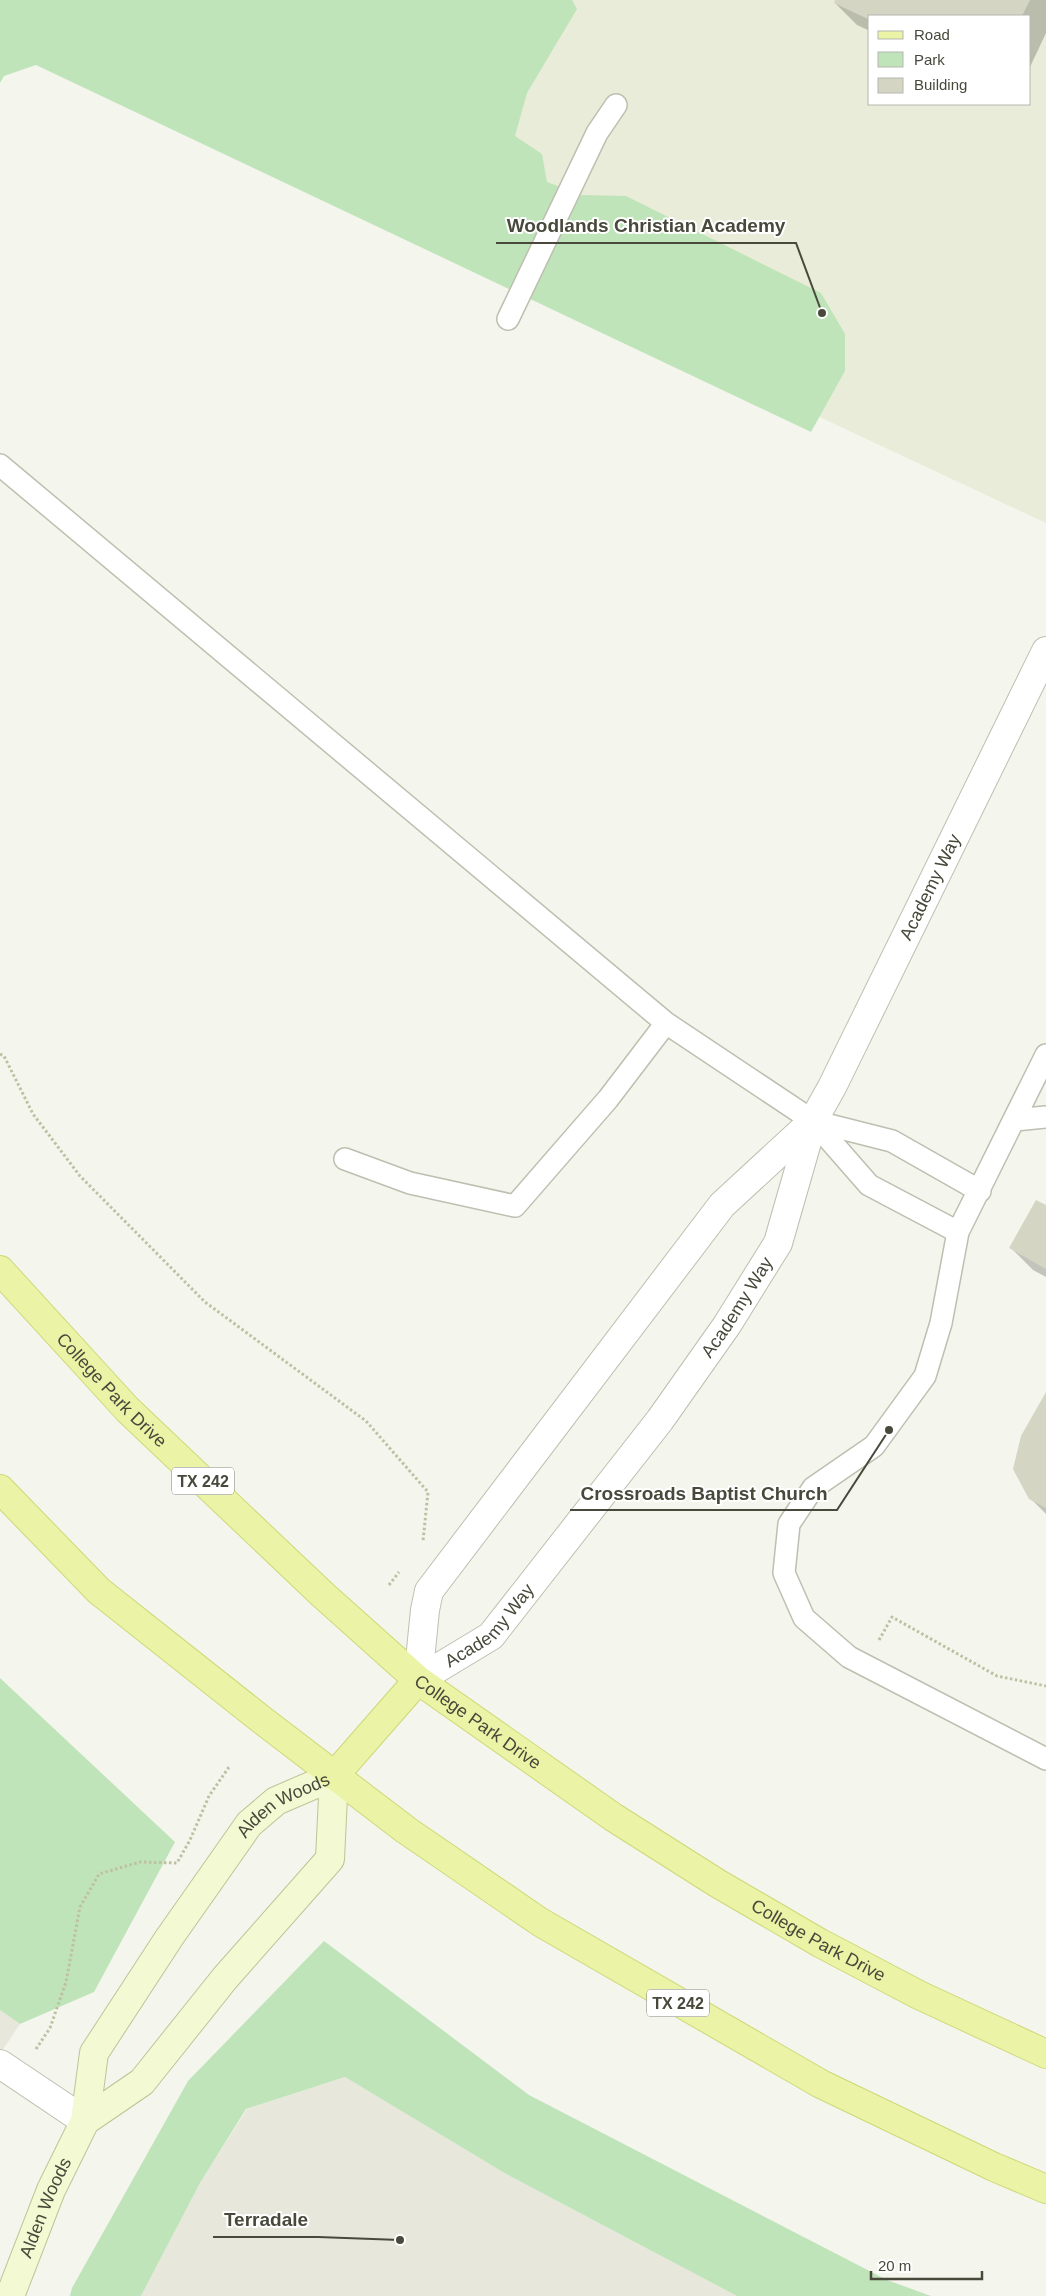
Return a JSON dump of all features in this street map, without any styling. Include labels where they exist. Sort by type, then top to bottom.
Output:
[{"type":"main road","name":"College Park Drive","points":[[0,1270],[128,1410],[322,1594],[418,1680],[613,1817],[717,1883],[820,1943],[902,1986],[1046,2054]]},
{"type":"main road","name":"TX 242","points":[[0,1489],[100,1591],[334,1776],[406,1830],[540,1922],[821,2084],[994,2167],[1046,2189]]},
{"type":"main road","points":[[334,1776],[418,1680]]},
{"type":"street","name":"Academy Way","points":[[418,1680],[491,1636],[660,1420],[722,1333],[778,1243],[813,1121],[832,1087],[1046,652]]},
{"type":"street","name":"Academy Way","points":[[418,1680],[425,1610],[429,1591],[722,1205],[813,1121]]},
{"type":"street","name":"Alden Woods","points":[[10,2296],[51,2190],[85,2122],[94,2052],[169,1938],[249,1824],[276,1801],[334,1776],[330,1859],[225,1978],[142,2082],[85,2122]]},
{"type":"street","points":[[9,2071],[85,2122]]},
{"type":"lane","points":[[508,319],[597,133],[616,105]]},
{"type":"lane","points":[[0,465],[666,1023],[813,1121],[868,1185],[958,1232]]},
{"type":"lane","points":[[345,1159],[410,1183],[515,1206],[608,1098],[666,1023]]},
{"type":"lane","points":[[1046,1055],[958,1232],[941,1323],[925,1376],[874,1446],[813,1488],[789,1524],[784,1573],[804,1618],[849,1657],[1046,1759]]},
{"type":"lane","points":[[1015,1120],[1046,1117]]},
{"type":"lane","points":[[813,1121],[892,1142],[980,1191]]},
{"type":"path","points":[[0,1054],[4,1056],[33,1114],[80,1176],[205,1302],[366,1421],[428,1492],[424,1539],[418,1547]]},
{"type":"path","points":[[389,1585],[400,1570]]},
{"type":"path","points":[[865,1666],[892,1617],[997,1676],[1046,1686]]},
{"type":"path","points":[[9,2071],[50,2028],[66,1982],[80,1907],[99,1874],[140,1862],[177,1863],[190,1840],[209,1796],[229,1767]]},
{"type":"shaded area","points":[[0,0],[1046,0],[1046,523],[0,33]]},
{"type":"shaded area","points":[[0,2010],[20,2024],[0,2054]]},
{"type":"shaded area","points":[[345,2077],[506,2174],[737,2296],[141,2296],[200,2183],[247,2109]]},
{"type":"green space","points":[[0,0],[572,0],[577,9],[527,93],[515,136],[542,154],[547,182],[582,195],[626,196],[821,293],[845,334],[845,371],[811,432],[36,65],[4,76],[0,83]]},
{"type":"green space","points":[[0,1678],[175,1842],[94,1992],[20,2024],[0,2010]]},
{"type":"green space","points":[[324,1941],[529,2095],[887,2280],[931,2296],[737,2296],[506,2174],[345,2077],[246,2109],[200,2183],[141,2296],[70,2296],[72,2288],[188,2081]]},
{"type":"building","points":[[835,0],[1030,0],[1022,15],[868,15],[868,19],[834,3]]},
{"type":"building","points":[[1036,1200],[1046,1205],[1046,1269],[1009,1248]]},
{"type":"building","points":[[1046,1392],[1046,1508],[1029,1499],[1013,1469],[1021,1436]]},
{"type":"place","name":"Woodlands Christian Academy","points":[[822,313]]},
{"type":"place","name":"Crossroads Baptist Church","points":[[889,1430]]},
{"type":"place","name":"Terradale","points":[[400,2240]]}]
